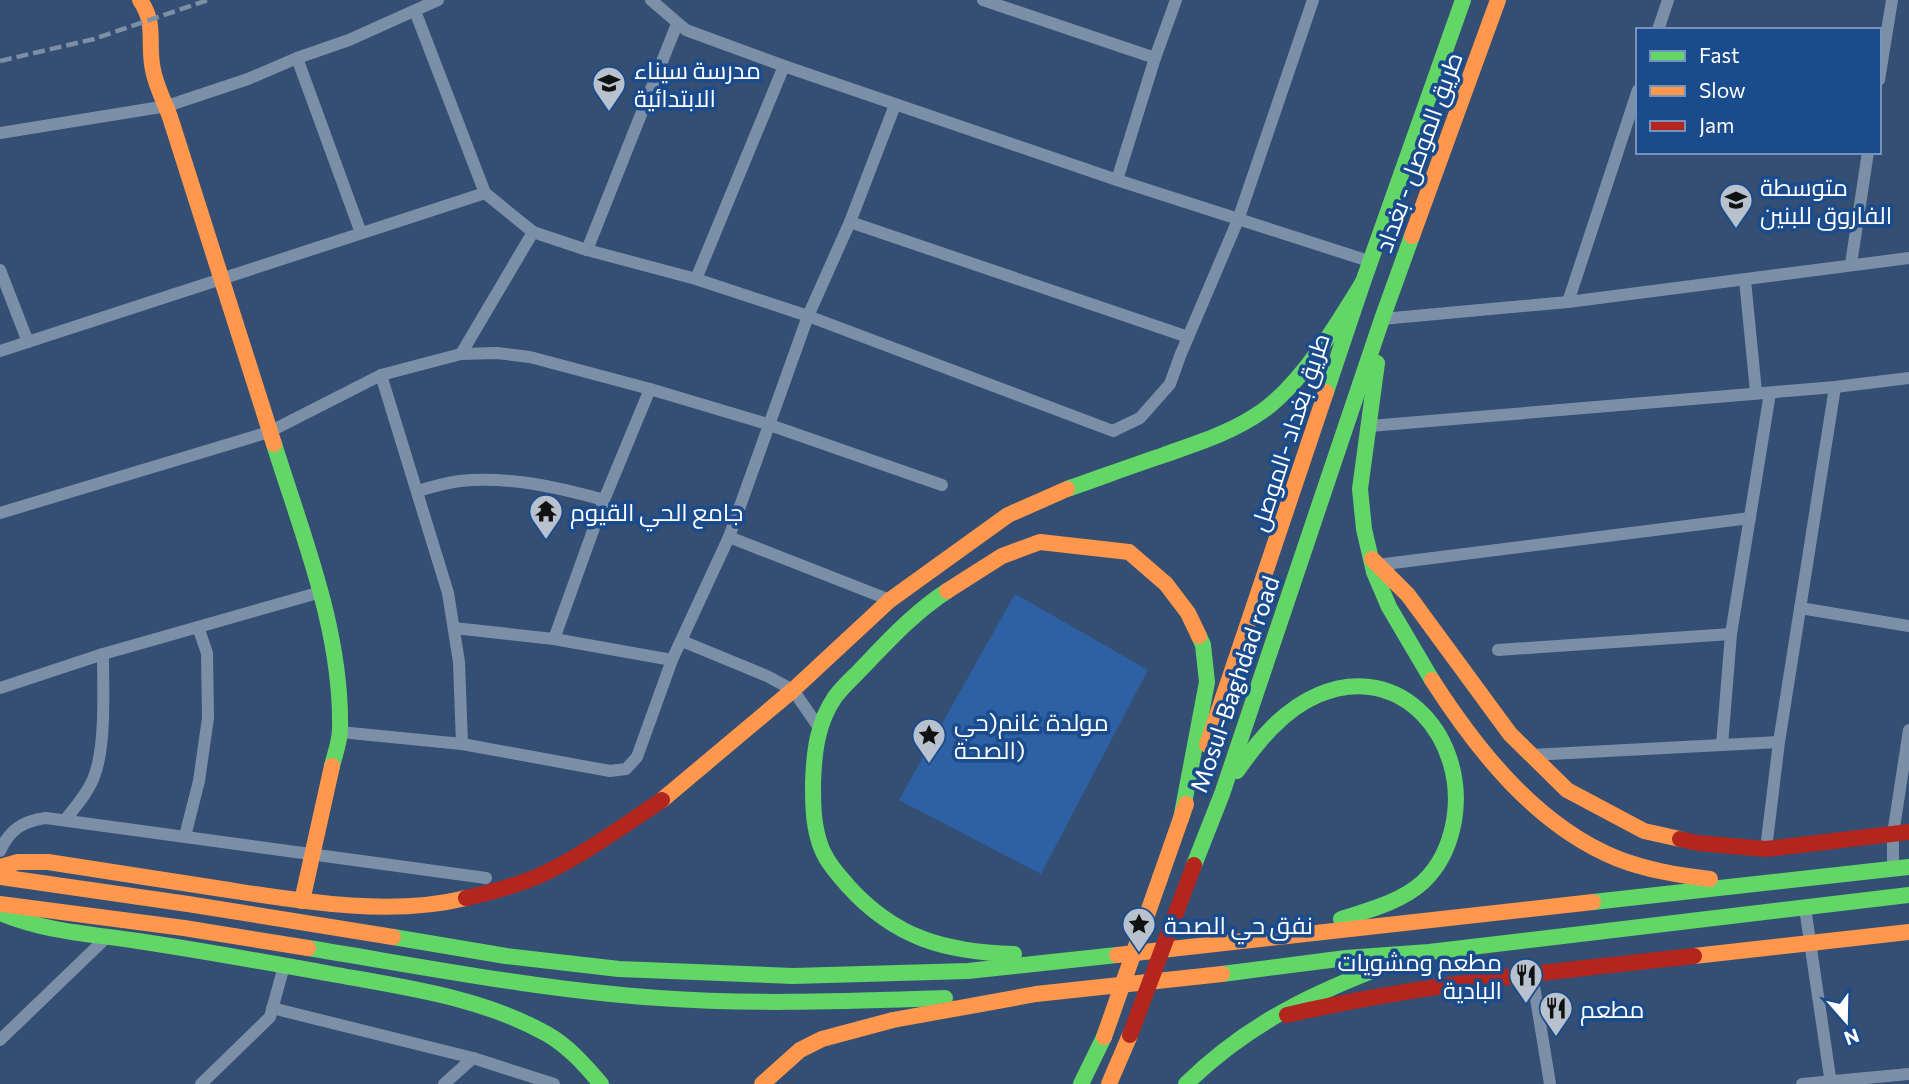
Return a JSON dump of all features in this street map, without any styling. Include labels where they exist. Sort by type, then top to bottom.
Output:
[{"type":"main road","points":[[140,0],[152,20],[152,64],[321,592],[336,666],[340,732],[302,901]]},
{"type":"main road","name":"طريق بغداد -الموصل","points":[[1081,1084],[1104,1037],[1181,819],[1261,590],[1363,282],[1463,0]]},
{"type":"main road","name":"طريق الموصل - بغداد","points":[[1382,319],[1497,0]]},
{"type":"main road","points":[[0,867],[26,861],[48,862],[302,901],[410,906],[459,900],[496,891],[541,875],[585,852],[668,796],[793,690],[890,600],[1008,515],[1047,496],[1207,440],[1235,428],[1263,411],[1290,386],[1346,310],[1363,282]]},
{"type":"main road","points":[[1382,319],[1360,490],[1373,560],[1393,613],[1435,684],[1487,754],[1535,807],[1590,846],[1623,861],[1681,875],[1712,880],[1769,881]]},
{"type":"main road","name":"Mosul-Baghdad road","points":[[1109,1084],[1222,794],[1382,319]]},
{"type":"main road","points":[[1094,957],[981,953],[939,945],[894,927],[864,904],[831,867],[819,843],[813,814],[814,752],[820,729],[835,697],[911,617],[1002,556],[1040,542],[1129,552],[1166,584],[1188,613],[1203,645],[1207,682],[1181,819]]},
{"type":"main road","points":[[1373,560],[1408,595],[1510,734],[1567,790],[1644,831],[1698,843],[1766,849],[1901,833]]},
{"type":"main road","points":[[1222,794],[1266,730],[1308,701],[1330,690],[1350,686],[1392,692],[1410,702],[1429,716],[1451,757],[1456,781],[1457,810],[1443,857],[1429,876],[1406,894],[1375,908],[1264,937]]},
{"type":"main road","points":[[0,877],[563,963],[734,975],[968,971],[1901,868]]},
{"type":"main road","points":[[0,904],[184,928],[502,981],[672,999],[845,1002],[1036,994],[1346,958],[1429,952],[1909,895]]},
{"type":"main road","points":[[325,926],[331,904]]},
{"type":"main road","points":[[0,913],[36,926],[406,988],[485,1008],[546,1034],[568,1049],[601,1084]]},
{"type":"main road","points":[[1254,1025],[1343,1002],[1532,974],[1909,932]]},
{"type":"main road","points":[[312,971],[318,950]]},
{"type":"main road","points":[[1186,1084],[1207,1061],[1254,1025],[1319,990],[1429,952]]},
{"type":"main road","points":[[762,1084],[800,1050],[822,1039],[893,1020],[1036,994]]},
{"type":"street","points":[[0,132],[167,106],[248,79],[349,40],[438,0]]},
{"type":"street","points":[[651,0],[686,30],[784,66],[1117,180],[1372,261]]},
{"type":"street","points":[[983,0],[1155,58]]},
{"type":"street","points":[[1117,180],[1176,0]]},
{"type":"street","points":[[415,12],[485,192],[533,232],[587,250],[696,279],[808,316],[1113,431],[1140,418],[1170,384],[1238,220],[1313,0]]},
{"type":"street","points":[[1659,28],[1668,0]]},
{"type":"street","points":[[1881,66],[1892,0]]},
{"type":"street","points":[[587,250],[677,24]]},
{"type":"street","points":[[297,58],[361,233]]},
{"type":"street","points":[[696,279],[784,66]]},
{"type":"street","points":[[1569,302],[1636,96]]},
{"type":"street","points":[[340,732],[462,744],[610,771],[626,769],[637,757],[672,660],[729,537],[767,424],[808,316],[850,222],[895,104]]},
{"type":"street","points":[[1851,264],[1868,154]]},
{"type":"street","points":[[0,351],[485,192]]},
{"type":"street","points":[[850,222],[1188,337]]},
{"type":"street","points":[[461,354],[533,232]]},
{"type":"street","points":[[1382,319],[1569,302],[1909,258]]},
{"type":"street","points":[[0,270],[28,342]]},
{"type":"street","points":[[1745,280],[1756,392]]},
{"type":"street","points":[[0,513],[270,432],[381,375],[461,354],[497,353],[530,357],[650,389],[767,424],[942,485]]},
{"type":"street","points":[[381,375],[448,593],[461,691],[462,744]]},
{"type":"street","points":[[1370,426],[1756,392],[1770,393],[1909,377]]},
{"type":"street","points":[[1766,849],[1779,742],[1835,387]]},
{"type":"street","points":[[554,639],[604,500],[650,389]]},
{"type":"street","points":[[1722,744],[1731,634],[1770,393]]},
{"type":"street","points":[[418,491],[458,481],[498,480],[533,484],[604,500]]},
{"type":"street","points":[[1373,560],[1750,518]]},
{"type":"street","points":[[729,537],[890,600]]},
{"type":"street","points":[[0,688],[103,654],[321,592]]},
{"type":"street","points":[[1800,608],[1909,625]]},
{"type":"street","points":[[185,836],[199,781],[208,718],[207,653],[198,627]]},
{"type":"street","points":[[454,628],[554,639],[672,660]]},
{"type":"street","points":[[1498,650],[1731,634]]},
{"type":"street","points":[[682,641],[767,676],[793,690],[820,729]]},
{"type":"street","points":[[65,819],[80,801],[95,774],[103,711],[103,654]]},
{"type":"street","points":[[1901,868],[1909,730]]},
{"type":"street","points":[[1531,755],[1779,742]]},
{"type":"street","points":[[0,851],[6,838],[19,824],[46,818],[65,819],[486,878]]},
{"type":"street","points":[[1805,908],[1830,1083]]},
{"type":"street","points":[[0,1040],[107,936]]},
{"type":"street","points":[[201,1084],[270,1017],[284,966]]},
{"type":"street","points":[[1532,974],[1550,1084]]},
{"type":"street","points":[[272,1008],[472,1058],[554,1084]]},
{"type":"street","points":[[444,1084],[472,1058]]},
{"type":"street","points":[[1802,1084],[1909,1074]]},
{"type":"shaded area","points":[[1015,594],[1148,670],[1041,874],[899,800]]},
{"type":"railway","points":[[0,61],[94,39],[208,0]]},
{"type":"traffic: fast","points":[[1326,392],[1463,0]]},
{"type":"traffic: fast","points":[[1194,865],[1222,794],[1412,236]]},
{"type":"traffic: fast","points":[[1067,489],[1214,437],[1261,412],[1304,370],[1363,282]]},
{"type":"traffic: fast","points":[[1377,363],[1360,489],[1364,529],[1374,572],[1389,607],[1432,680]]},
{"type":"traffic: fast","points":[[274,444],[319,585],[335,656],[340,729],[332,766]]},
{"type":"traffic: fast","points":[[947,591],[894,636],[842,689],[829,707],[820,728],[814,761],[813,798],[816,827],[821,848],[835,870],[866,904],[884,918],[903,930],[944,945],[989,953],[1014,954]]},
{"type":"traffic: fast","points":[[1181,819],[1207,682],[1203,645],[1199,636]]},
{"type":"traffic: fast","points":[[1237,771],[1263,738],[1294,709],[1318,695],[1349,687],[1377,688],[1402,698],[1423,714],[1439,736],[1450,762],[1456,791],[1454,821],[1443,854],[1429,876],[1405,895],[1341,919]]},
{"type":"traffic: fast","points":[[1593,902],[1909,867]]},
{"type":"traffic: fast","points":[[1222,974],[1909,895]]},
{"type":"traffic: fast","points":[[3,914],[53,929],[263,962],[418,990],[471,1003],[497,1011],[547,1034],[569,1050],[601,1084]]},
{"type":"traffic: fast","points":[[393,937],[506,956],[619,969],[793,976],[968,971],[1117,955]]},
{"type":"traffic: fast","points":[[308,948],[527,984],[659,998],[766,1002],[945,998]]},
{"type":"traffic: fast","points":[[1186,1084],[1234,1043],[1284,1011],[1337,985],[1395,962]]},
{"type":"traffic: fast","points":[[1081,1084],[1104,1037]]},
{"type":"traffic: slow","points":[[140,0],[150,26],[151,60],[156,82],[170,117],[274,444]]},
{"type":"traffic: slow","points":[[1412,236],[1498,0]]},
{"type":"traffic: slow","points":[[1207,745],[1326,392]]},
{"type":"traffic: slow","points":[[662,800],[793,690],[890,600],[1008,515],[1067,489]]},
{"type":"traffic: slow","points":[[947,591],[1002,556],[1040,542],[1129,552],[1166,584],[1188,613],[1199,636]]},
{"type":"traffic: slow","points":[[1372,559],[1408,595],[1510,734],[1567,790],[1644,831],[1680,839]]},
{"type":"traffic: slow","points":[[1432,680],[1468,733],[1489,758],[1534,806],[1560,826],[1587,844],[1627,862],[1662,872],[1710,879]]},
{"type":"traffic: slow","points":[[302,901],[332,766]]},
{"type":"traffic: slow","points":[[1160,878],[1186,804]]},
{"type":"traffic: slow","points":[[0,867],[18,862],[48,862],[344,905],[407,906],[466,898]]},
{"type":"traffic: slow","points":[[0,877],[393,937]]},
{"type":"traffic: slow","points":[[1104,1037],[1160,878]]},
{"type":"traffic: slow","points":[[1117,955],[1593,902]]},
{"type":"traffic: slow","points":[[0,904],[184,928],[308,948]]},
{"type":"traffic: slow","points":[[1694,956],[1909,932]]},
{"type":"traffic: slow","points":[[762,1084],[800,1050],[822,1039],[893,1020],[1036,994],[1222,974]]},
{"type":"traffic: slow","points":[[1109,1084],[1130,1035]]},
{"type":"traffic: jam","points":[[466,898],[543,874],[589,849],[662,800]]},
{"type":"traffic: jam","points":[[1680,839],[1766,849],[1909,832]]},
{"type":"traffic: jam","points":[[1130,1035],[1194,865]]},
{"type":"traffic: jam","points":[[1287,1015],[1438,987],[1694,956]]},
{"type":"place","name":"مدرسة سيناء الابتدائية","points":[[609,113]]},
{"type":"place","name":"متوسطة الفاروق للبنين","points":[[1736,230]]},
{"type":"place","name":"جامع الحي القيوم","points":[[546,541]]},
{"type":"place","name":"مولدة غانم(حي الصحة)","points":[[929,765]]},
{"type":"place","name":"نفق حي الصحة","points":[[1139,954]]},
{"type":"place","name":"مطعم ومشويات البادية","points":[[1526,1005]]},
{"type":"place","name":"مطعم","points":[[1556,1038]]}]
